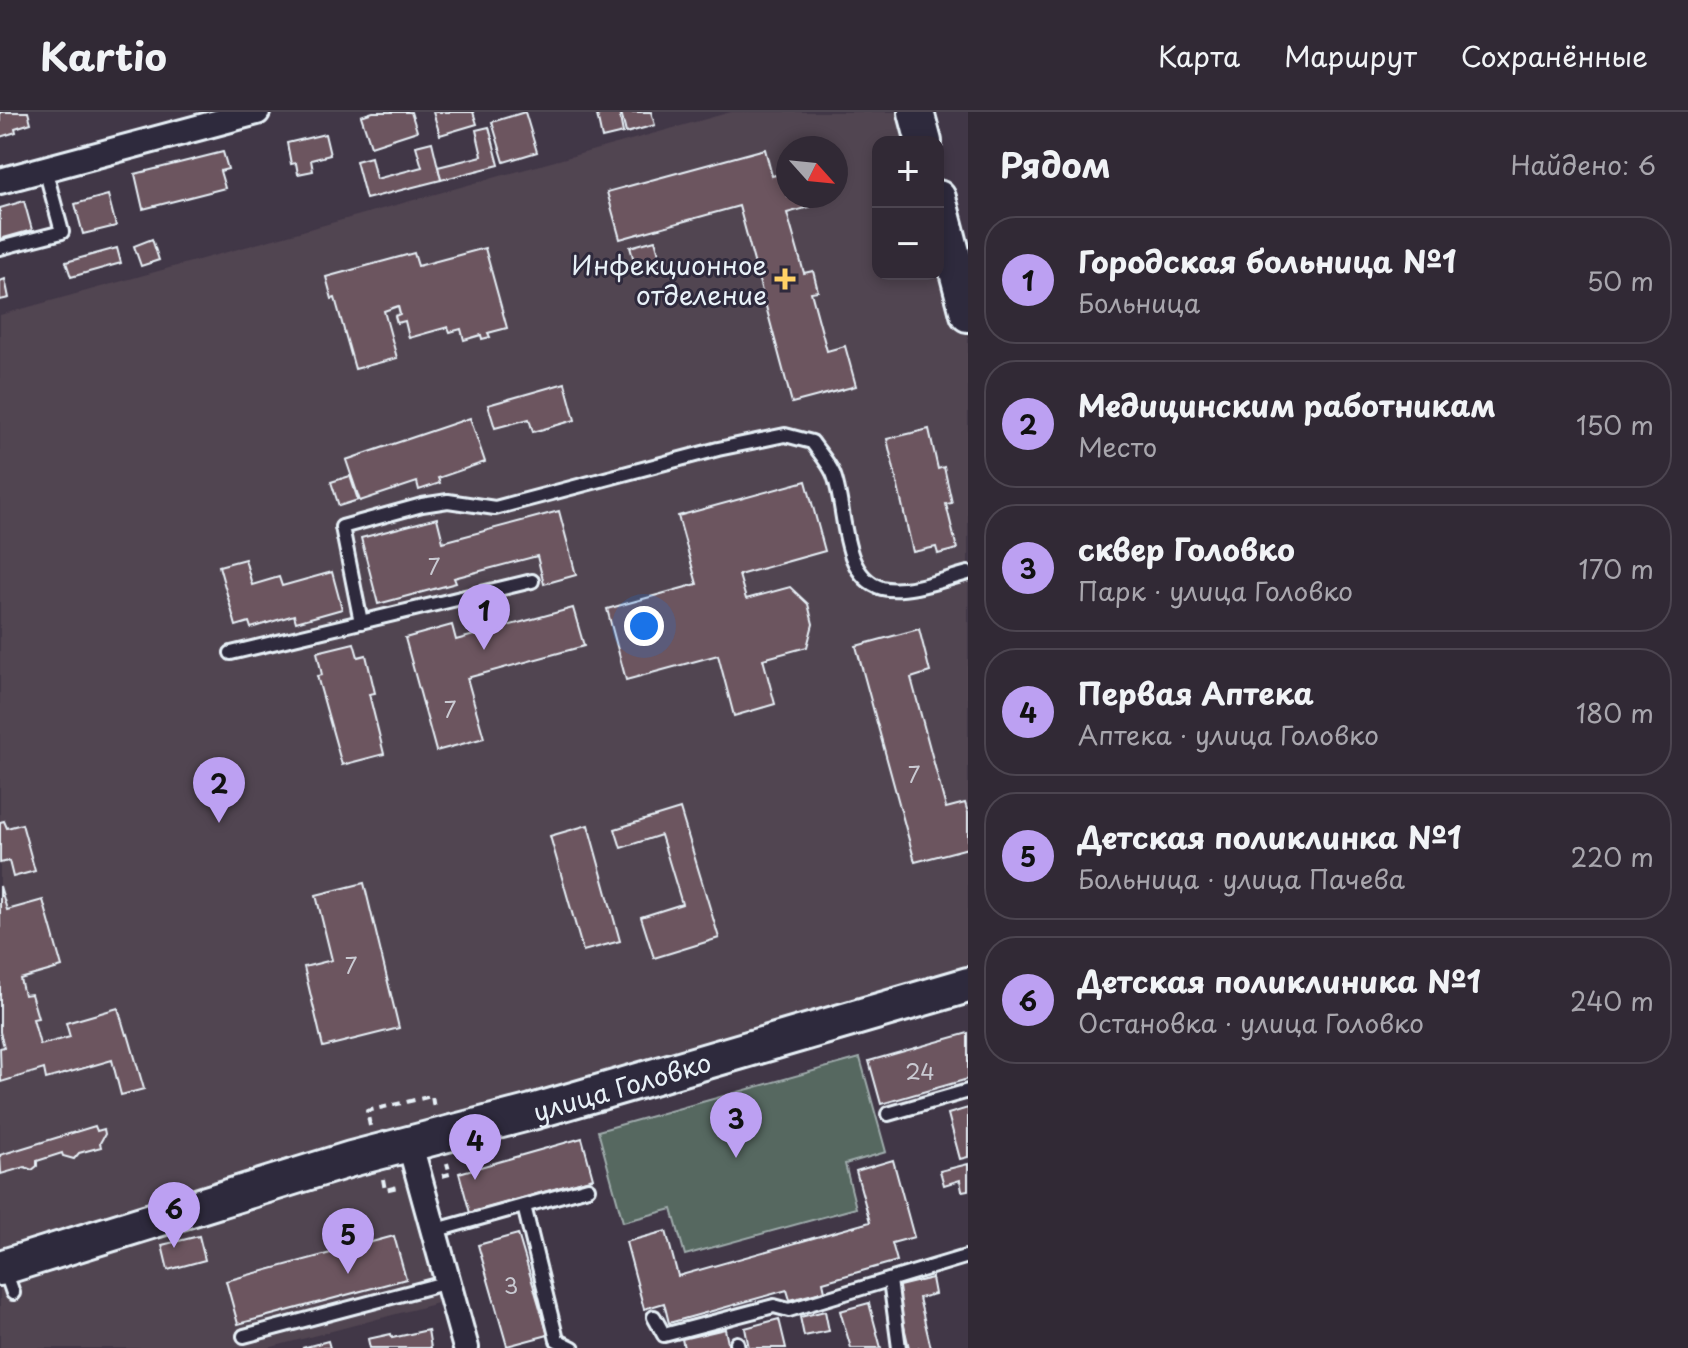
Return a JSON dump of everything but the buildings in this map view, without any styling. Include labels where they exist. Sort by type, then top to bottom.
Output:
[{"type":"street","points":[[0,181],[257,112]]},
{"type":"street","points":[[916,112],[922,136]]},
{"type":"street","points":[[941,208],[968,314]]},
{"type":"street","name":"улица Головко","points":[[6,1276],[351,1159],[532,1112],[968,985]]},
{"type":"street","points":[[410,1145],[466,1348]]},
{"type":"lane","points":[[0,248],[62,232],[45,169]]},
{"type":"lane","points":[[361,622],[342,527],[448,501],[495,508],[718,449],[785,435],[812,442],[833,473],[854,563],[867,580],[883,588],[901,589],[968,573]]},
{"type":"lane","points":[[231,653],[532,581]]},
{"type":"lane","points":[[888,1114],[968,1091]]},
{"type":"lane","points":[[433,1231],[588,1188]]},
{"type":"lane","points":[[524,1206],[557,1340],[573,1348]]},
{"type":"lane","points":[[654,1317],[664,1335],[774,1306],[789,1310],[965,1257]]},
{"type":"lane","points":[[890,1280],[899,1348]]},
{"type":"lane","points":[[244,1336],[448,1282]]},
{"type":"path","points":[[372,1132],[367,1111],[432,1096],[436,1115]]},
{"type":"path","points":[[436,1177],[450,1174],[446,1157]]},
{"type":"path","points":[[382,1176],[385,1190],[400,1186]]},
{"type":"shaded area","points":[[731,112],[916,112],[922,136],[872,136],[872,280],[944,280],[944,221],[968,314],[968,985],[410,1145],[453,1299],[268,1348],[0,1348],[0,315]]},
{"type":"green space","points":[[860,1058],[886,1152],[845,1164],[856,1208],[685,1255],[672,1209],[623,1222],[598,1131]]},
{"type":"place","name":"Инфекционное отделение","points":[[785,279]]},
{"type":"place","name":"Городская больница №1","points":[[484,650]]},
{"type":"place","name":"Медицинским работникам","points":[[219,823]]},
{"type":"place","name":"сквер Головко","points":[[736,1158]]},
{"type":"place","name":"Первая Аптека","points":[[475,1180]]},
{"type":"place","name":"Детская поликлиника №1","points":[[174,1248]]},
{"type":"place","name":"Детская поликлинка №1","points":[[348,1274]]}]
